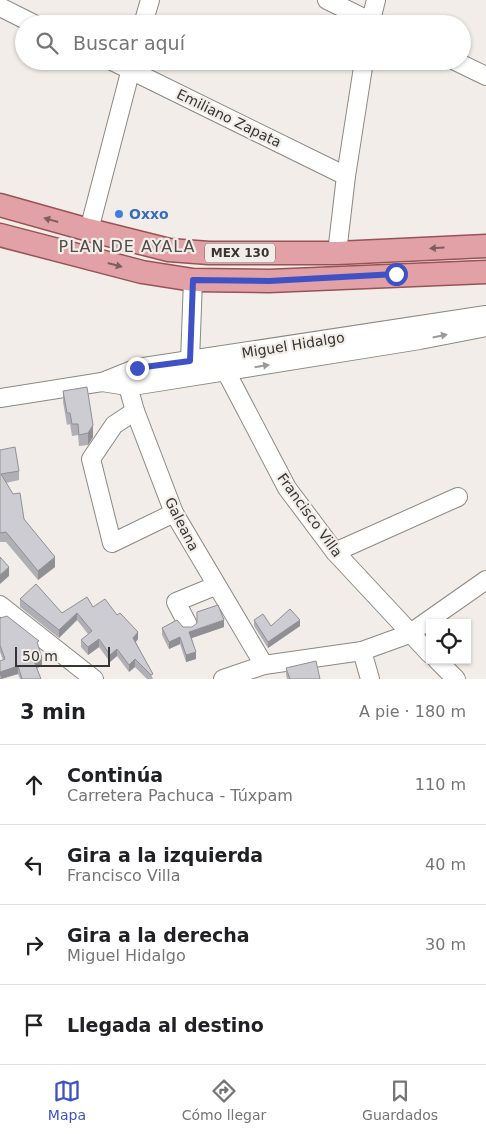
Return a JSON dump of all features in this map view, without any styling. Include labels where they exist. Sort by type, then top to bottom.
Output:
[{"type":"main road","name":"MEX 130","points":[[0,205],[169,250],[209,253],[337,253],[486,246]]},
{"type":"main road","name":"MEX 130","points":[[0,235],[142,272],[193,280],[269,281],[486,272]]},
{"type":"street","points":[[146,15],[150,0]]},
{"type":"street","points":[[327,0],[356,15]]},
{"type":"street","points":[[373,15],[376,0]]},
{"type":"street","points":[[0,7],[16,15]]},
{"type":"street","points":[[471,69],[486,76]]},
{"type":"street","points":[[89,230],[131,70]]},
{"type":"street","name":"Emiliano Zapata","points":[[140,70],[346,176]]},
{"type":"street","points":[[337,253],[346,176],[363,70]]},
{"type":"street","points":[[192,369],[193,280]]},
{"type":"street","name":"Miguel Hidalgo","points":[[401,336],[486,315]]},
{"type":"street","name":"Miguel Hidalgo","points":[[0,398],[401,336],[486,327]]},
{"type":"street","name":"Francisco Villa","points":[[222,365],[288,488],[335,552],[426,650]]},
{"type":"street","name":"Galeana","points":[[126,379],[135,411],[174,513],[215,586],[264,665]]},
{"type":"street","points":[[135,411],[114,426],[91,459],[112,543],[174,513]]},
{"type":"street","points":[[335,552],[458,496]]},
{"type":"street","points":[[223,679],[264,665],[362,651],[409,634],[486,580]]},
{"type":"street","points":[[188,625],[176,602],[215,586]]},
{"type":"street","points":[[0,604],[94,679]]},
{"type":"street","points":[[362,651],[370,679]]},
{"type":"street","points":[[441,664],[456,679]]},
{"type":"building","points":[[87,387],[93,425],[88,433],[79,435],[78,424],[72,424],[70,413],[67,413],[63,391]]},
{"type":"building","points":[[15,447],[19,471],[1,474],[13,494],[20,493],[24,519],[55,557],[38,571],[6,532],[0,533],[0,450]]},
{"type":"building","points":[[0,557],[9,567],[0,575]]},
{"type":"building","points":[[36,584],[62,613],[87,597],[93,607],[105,599],[117,615],[120,613],[138,632],[133,638],[153,674],[151,675],[135,659],[129,665],[117,649],[110,655],[99,639],[88,647],[81,640],[92,631],[77,613],[59,630],[20,599]]},
{"type":"building","points":[[218,605],[224,620],[189,632],[196,652],[186,655],[180,637],[169,642],[162,628],[177,620],[183,627],[192,627],[197,623],[197,612]]},
{"type":"building","points":[[290,609],[300,620],[268,642],[254,620],[263,614],[271,626]]},
{"type":"building","points":[[7,616],[39,641],[37,642],[42,658],[34,661],[41,679],[22,679],[18,666],[0,672],[0,661],[5,659],[0,645],[0,618]]},
{"type":"building","points":[[316,661],[320,679],[290,679],[286,668]]},
{"type":"place","name":"Oxxo","points":[[119,214]]},
{"type":"district","name":"PLAN DE AYALA","points":[[127,246]]},
{"type":"route","points":[[137,368],[190,361],[193,280],[269,281],[396,274]]}]
